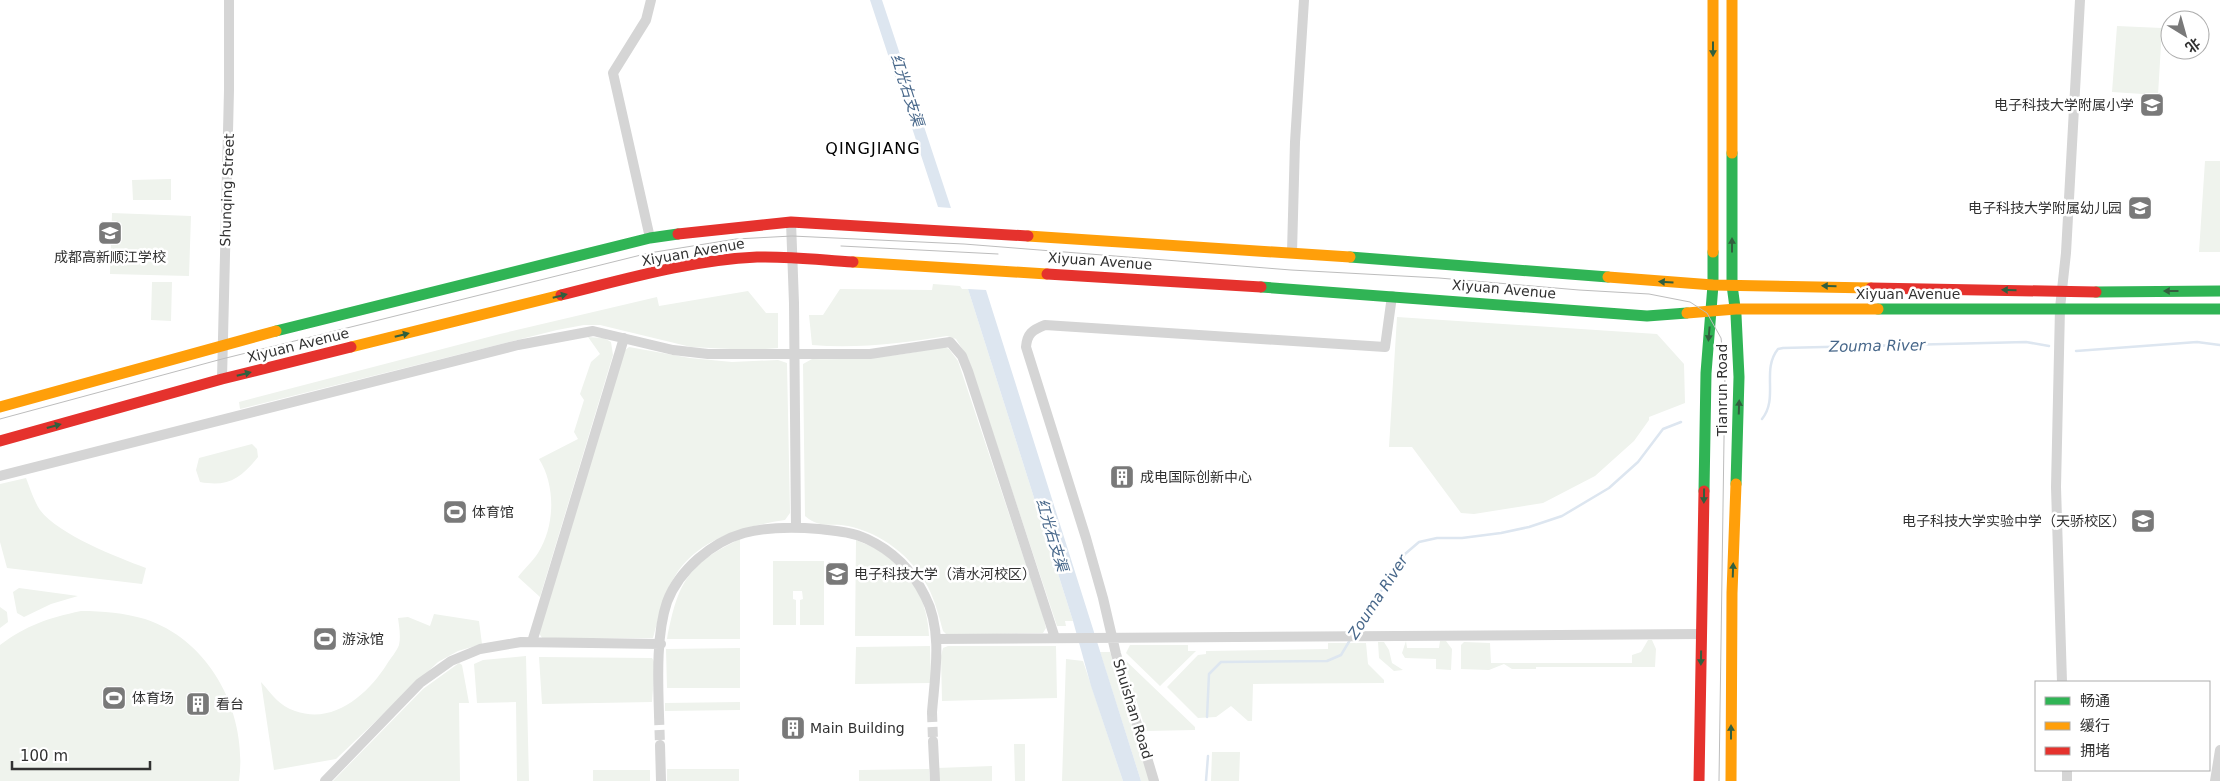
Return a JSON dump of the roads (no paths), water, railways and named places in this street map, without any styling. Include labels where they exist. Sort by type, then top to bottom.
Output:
[{"type":"main road","name":"Tianrun Road","points":[[1699,781],[1706,373],[1713,285],[1713,0]]},
{"type":"main road","name":"Tianrun Road","points":[[1731,781],[1730,627],[1740,374],[1736,309],[1732,285],[1732,0]]},
{"type":"main road","name":"Xiyuan Avenue","points":[[0,407],[222,344],[650,238],[708,229],[791,222],[1292,252],[1713,285],[2063,292],[2220,291]]},
{"type":"main road","name":"Xiyuan Avenue","points":[[0,440],[222,379],[660,271],[721,260],[758,257],[981,268],[1392,296],[1648,316],[1736,309],[2220,309]]},
{"type":"street","name":"Shunqing Street","points":[[222,379],[229,90],[229,0]]},
{"type":"street","points":[[650,238],[613,73],[646,20],[651,0]]},
{"type":"street","points":[[1292,252],[1296,113],[1304,0]]},
{"type":"street","points":[[2062,681],[2056,487],[2060,308],[2063,292],[2080,0]]},
{"type":"street","points":[[791,222],[796,528]]},
{"type":"street","name":"Shuishan Road","points":[[1154,781],[1112,637],[1086,538],[1026,347],[1027,338],[1030,332],[1045,325],[1385,347],[1392,296]]},
{"type":"street","points":[[0,476],[526,344],[593,330],[673,350],[708,354],[870,354],[950,342],[957,348],[968,371],[1055,638]]},
{"type":"street","points":[[532,642],[624,338]]},
{"type":"street","points":[[660,715],[662,624],[667,602],[679,580],[701,556],[730,538],[744,533],[796,528],[850,533],[877,544],[900,560],[910,571],[926,597],[934,622],[936,639],[932,712]]},
{"type":"street","points":[[936,639],[1701,634]]},
{"type":"street","points":[[325,781],[420,683],[451,661],[480,649],[532,642],[661,644]]},
{"type":"street","points":[[932,741],[935,781]]},
{"type":"street","points":[[660,746],[661,781]]},
{"type":"street","points":[[2215,781],[2220,750]]},
{"type":"water","name":"红光右支渠","points":[[870,0],[882,0],[951,208],[938,207]]},
{"type":"water","name":"红光右支渠","points":[[968,289],[986,290],[1141,781],[1123,781],[1091,686],[1073,621]]},
{"type":"waterway","name":"Zouma River","points":[[1762,419],[1767,411],[1771,366],[1773,357],[1778,349],[2026,342],[2049,346]]},
{"type":"waterway","name":"Zouma River","points":[[2076,351],[2197,342],[2220,345]]},
{"type":"waterway","name":"Zouma River","points":[[1354,633],[1405,554],[1419,542],[1437,538],[1462,538],[1501,533],[1529,527],[1562,516],[1609,488],[1638,462],[1663,429],[1681,422]]},
{"type":"waterway","name":"Zouma River","points":[[1207,717],[1209,674],[1221,662],[1327,661],[1341,655],[1350,640]]},
{"type":"waterway","name":"Zouma River","points":[[1206,781],[1208,756]]},
{"type":"tunnel","points":[[932,712],[933,741]]},
{"type":"tunnel","points":[[659,715],[660,745]]},
{"type":"tram line","points":[[0,419],[222,359],[649,253],[736,239],[792,236],[964,244],[1291,270],[1439,278],[1649,294],[1690,302],[1707,313],[1721,338],[1725,371],[1719,781]]},
{"type":"tram line","points":[[841,246],[998,254]]},
{"type":"place","name":"电子科技大学附属小学","points":[[2152,105]]},
{"type":"place","name":"电子科技大学附属幼儿园","points":[[2140,208]]},
{"type":"place","name":"成都高新顺江学校","points":[[110,233]]},
{"type":"place","name":"成电国际创新中心","points":[[1122,477]]},
{"type":"place","name":"体育馆","points":[[455,512]]},
{"type":"place","name":"电子科技大学实验中学（天骄校区）","points":[[2143,521]]},
{"type":"place","name":"电子科技大学（清水河校区）","points":[[837,574]]},
{"type":"place","name":"游泳馆","points":[[325,639]]},
{"type":"place","name":"体育场","points":[[114,698]]},
{"type":"place","name":"看台","points":[[198,704]]},
{"type":"place","name":"Main Building","points":[[793,728]]},
{"type":"district","name":"QINGJIANG","points":[[873,148]]}]
